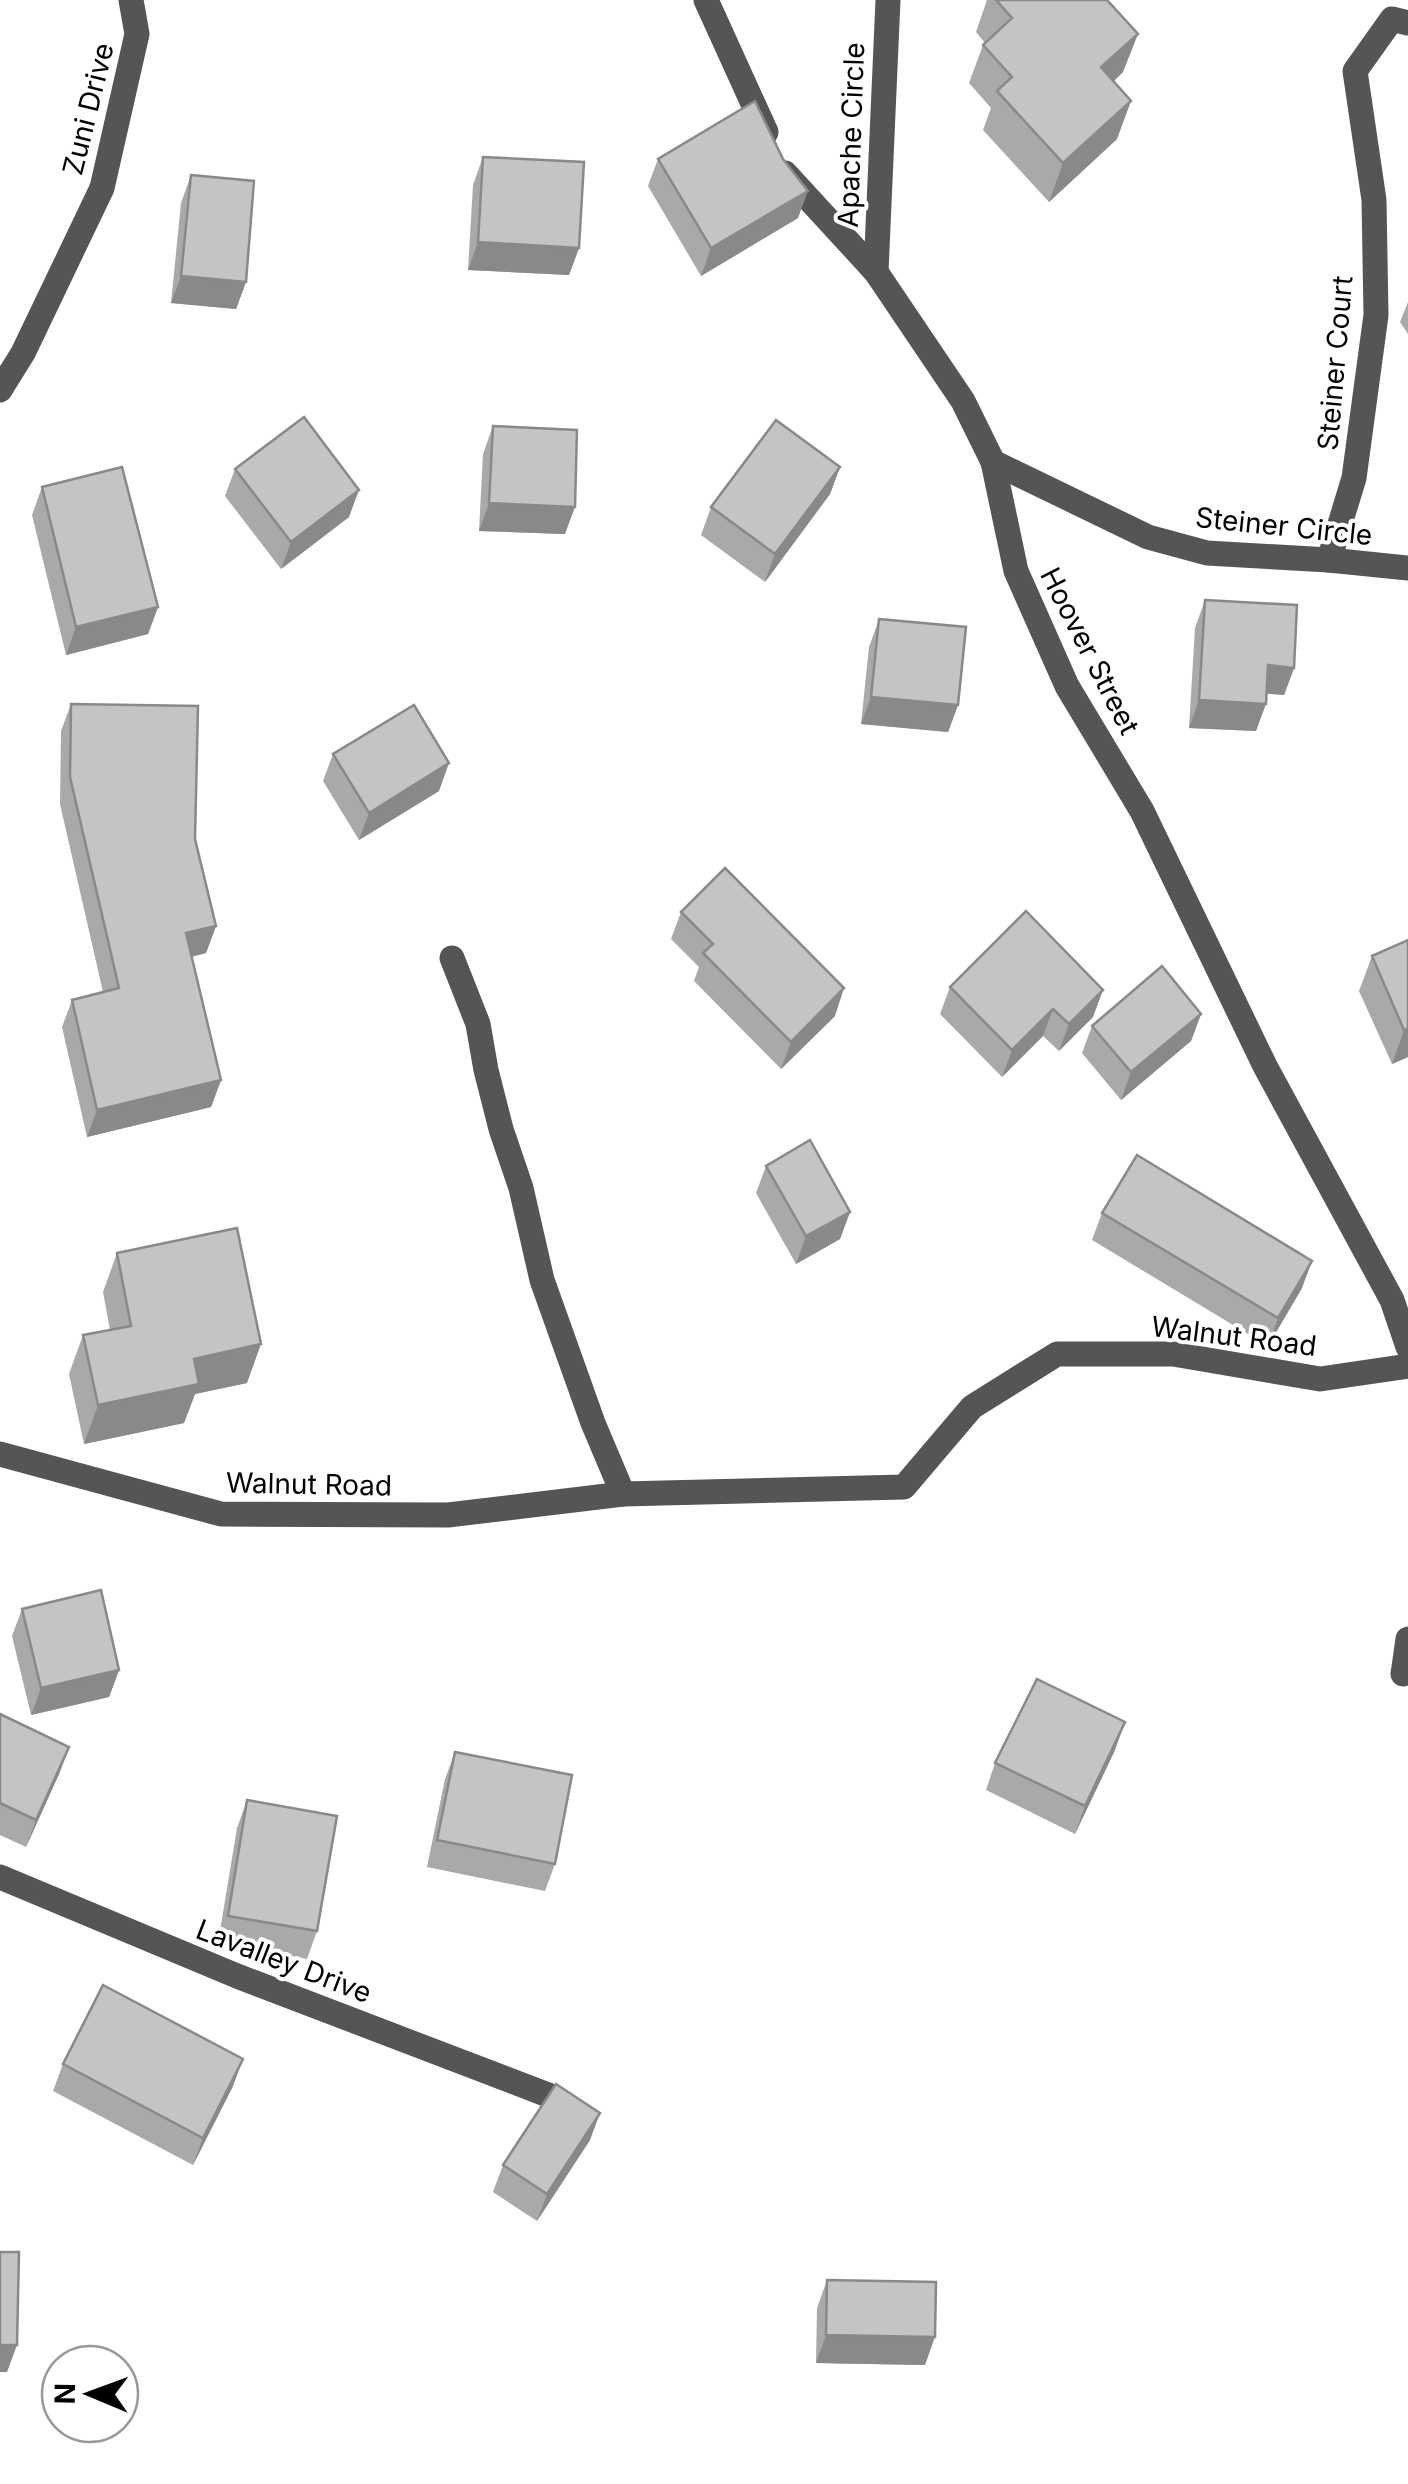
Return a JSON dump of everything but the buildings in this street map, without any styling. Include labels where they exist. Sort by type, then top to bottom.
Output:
[{"type":"street","name":"Zuni Drive","points":[[0,390],[30,340],[102,188],[137,34],[131,0]]},
{"type":"street","name":"Hoover Street","points":[[706,0],[788,179],[876,272],[963,401],[993,462],[1016,571],[1067,686],[1142,811],[1265,1066],[1392,1300],[1408,1348]]},
{"type":"street","name":"Apache Circle","points":[[876,272],[888,0]]},
{"type":"street","name":"Steiner Court","points":[[1329,560],[1354,478],[1376,315],[1374,200],[1355,70],[1392,19],[1408,23]]},
{"type":"street","name":"Steiner Circle","points":[[993,462],[1148,537],[1207,553],[1408,568]]},
{"type":"street","points":[[452,958],[478,1024],[486,1070],[522,1188],[542,1280],[586,1406],[623,1494]]},
{"type":"street","name":"Walnut Road","points":[[0,1454],[220,1514],[448,1515],[623,1494],[904,1487],[972,1407],[1056,1354],[1174,1354],[1320,1380],[1408,1366]]},
{"type":"street","points":[[1403,1674],[1408,1639]]},
{"type":"street","name":"Lavalley Drive","points":[[0,1877],[237,1976],[548,2095]]}]
